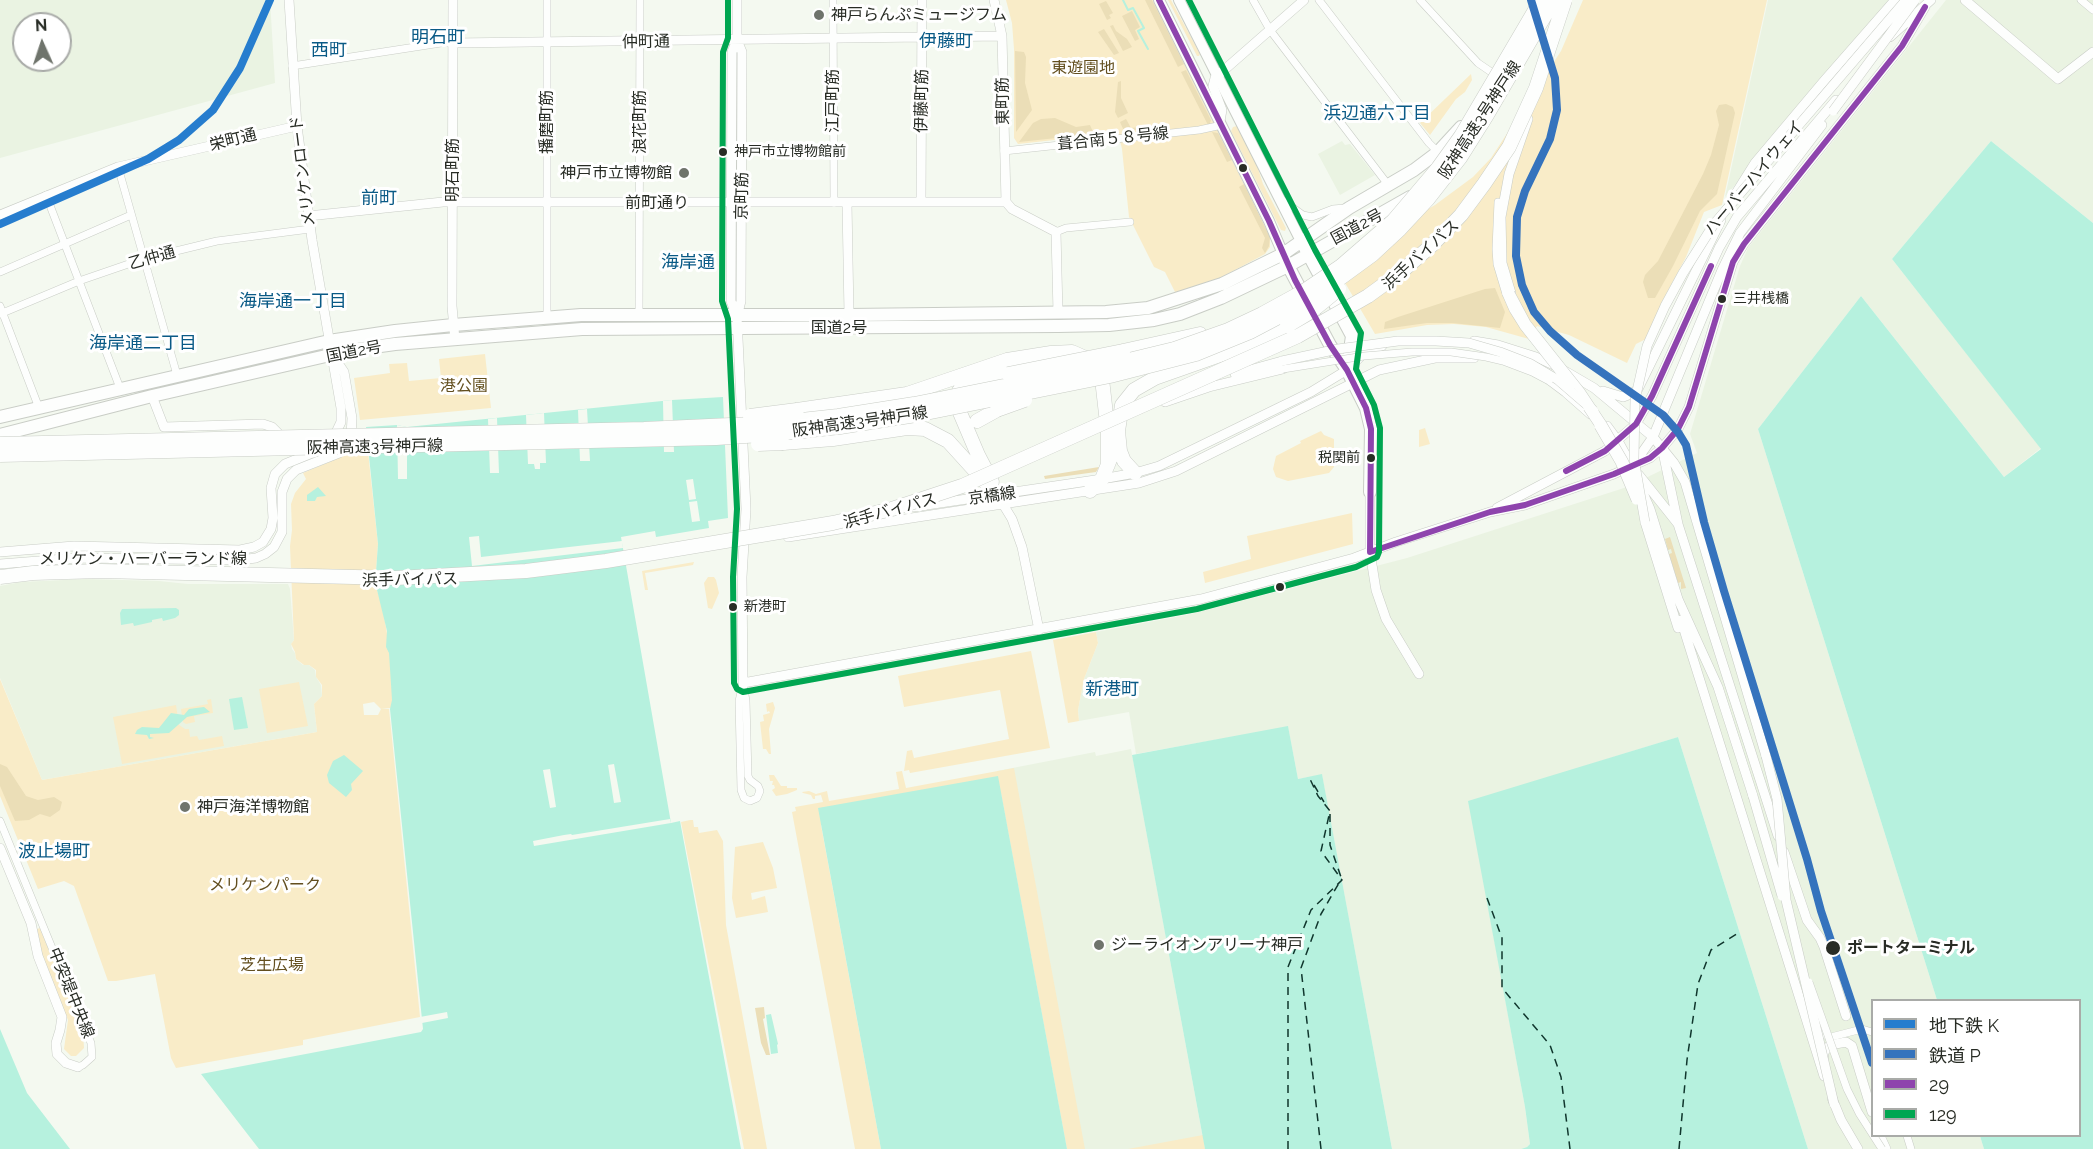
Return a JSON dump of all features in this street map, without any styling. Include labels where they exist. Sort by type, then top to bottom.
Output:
[{"type":"highway","name":"国道2号","points":[[0,435],[152,396],[374,347],[533,332],[738,323],[849,315],[1106,312],[1148,308],[1222,284],[1282,254],[1349,208],[1389,186],[1438,152],[1465,122],[1536,0]]},
{"type":"highway","name":"阪神高速3号神戸線","points":[[0,455],[644,434],[756,424],[838,416],[976,392],[1174,349],[1228,330],[1279,305],[1314,284],[1356,253],[1393,221],[1461,136],[1541,0]]},
{"type":"highway","name":"国道2号","points":[[0,417],[329,341],[395,331],[547,316],[639,315],[738,323],[1058,326],[1109,325],[1154,320],[1180,314],[1221,298],[1288,266],[1401,204],[1433,181],[1463,151],[1510,84],[1556,0]]},
{"type":"highway","name":"阪神高速3号神戸線","points":[[0,444],[644,434],[727,437],[840,428],[916,415],[1110,376],[1196,354],[1241,336],[1309,301],[1372,255],[1428,199],[1460,158],[1556,0]]},
{"type":"highway","name":"浜手バイパス","points":[[0,578],[33,573],[101,571],[430,577],[526,571],[606,561],[833,523],[892,509],[972,481],[1172,393],[1334,317],[1401,272],[1461,215],[1499,162],[1526,118],[1565,0]]},
{"type":"highway","name":"浜手バイパス","points":[[0,578],[100,575],[353,581],[527,575],[597,566],[834,526],[902,510],[964,489],[1300,339],[1370,300],[1404,275],[1463,217],[1503,164],[1526,118],[1574,0]]},
{"type":"highway","points":[[1301,241],[1352,336],[1347,370]]},
{"type":"highway","points":[[1282,254],[1366,408],[1370,424],[1370,492]]},
{"type":"highway","points":[[1108,465],[1113,432],[1122,405],[1134,390],[1155,378],[1243,347],[1304,316],[1332,296],[1372,255]]},
{"type":"highway","points":[[644,434],[890,397],[923,389],[977,369],[1007,367],[1190,337],[1227,326],[1279,305]]},
{"type":"highway","points":[[1000,500],[963,421],[957,399],[959,391],[965,385],[1007,367],[1064,351],[1072,351],[1084,356],[1095,364],[1102,379],[1113,432],[1114,447],[1108,465],[1101,479],[1090,491]]},
{"type":"highway","points":[[977,421],[1016,403],[1110,376]]},
{"type":"highway","points":[[644,434],[719,444],[783,443],[833,439],[908,428],[933,432],[958,451],[1000,500]]},
{"type":"highway","points":[[1113,432],[1124,461]]},
{"type":"highway","points":[[1114,447],[1135,473]]},
{"type":"main road","points":[[1159,0],[1269,221],[1282,254]]},
{"type":"main road","points":[[1179,0],[1301,241]]},
{"type":"main road","points":[[1219,79],[1230,111],[1228,119],[1221,123]]},
{"type":"street","name":"メリケンロード","points":[[289,0],[297,126],[308,216],[333,355]]},
{"type":"street","name":"明石町筋","points":[[453,0],[453,325],[455,339]]},
{"type":"street","name":"播磨町筋","points":[[547,0],[547,316]]},
{"type":"street","name":"浪花町筋","points":[[639,315],[640,0]]},
{"type":"street","name":"京町筋","points":[[737,0],[737,40],[742,52],[741,301],[738,323]]},
{"type":"street","name":"江戸町筋","points":[[833,0],[834,203]]},
{"type":"street","name":"伊藤町筋","points":[[921,202],[922,0]]},
{"type":"street","name":"東町筋","points":[[994,0],[1002,36],[1006,202]]},
{"type":"street","points":[[1252,0],[1270,30],[1389,186]]},
{"type":"street","points":[[1219,79],[1304,0]]},
{"type":"street","points":[[1319,0],[1438,152]]},
{"type":"street","points":[[1420,0],[1478,63],[1510,84]]},
{"type":"street","points":[[1594,388],[1623,397],[1638,389],[1727,209],[1755,163],[1895,0]]},
{"type":"street","name":"ハーバーハイウェイ","points":[[1647,521],[1634,459],[1635,399],[1647,346],[1665,306],[1683,273],[1720,216],[1906,0]]},
{"type":"street","points":[[1632,467],[1653,437],[1732,248],[1749,220],[1800,156],[1914,0]]},
{"type":"street","name":"ハーバーハイウェイ","points":[[1647,521],[1638,438],[1640,401],[1652,347],[1670,308],[1719,225],[1914,0]]},
{"type":"street","points":[[1965,0],[2058,79],[2093,52]]},
{"type":"street","points":[[2081,0],[2093,10]]},
{"type":"street","points":[[1490,512],[1605,451],[1636,424],[1662,376],[1719,248],[1737,217],[1885,42],[1928,4]]},
{"type":"street","points":[[743,683],[1201,599],[1354,558],[1490,512],[1525,505],[1632,467],[1650,458],[1678,429],[1689,407],[1733,262],[1744,244],[1902,46],[1928,4]]},
{"type":"street","name":"仲町通","points":[[292,66],[441,43],[1002,36]]},
{"type":"street","name":"京町筋","points":[[737,40],[732,52],[731,301],[738,323]]},
{"type":"street","points":[[1526,118],[1504,173],[1498,202],[1495,232],[1497,264],[1506,294],[1513,310],[1599,426],[1620,462],[1647,521]]},
{"type":"street","points":[[1526,118],[1509,174],[1501,217],[1502,263],[1511,293],[1527,323],[1594,411],[1624,460],[1647,521],[1833,1105],[1857,1149]]},
{"type":"street","name":"葺合南５８号線","points":[[1004,151],[1199,130],[1221,123]]},
{"type":"street","name":"栄町通","points":[[0,215],[118,166],[297,126]]},
{"type":"street","points":[[118,166],[177,375]]},
{"type":"street","points":[[46,195],[120,388]]},
{"type":"street","points":[[1280,199],[1303,215],[1312,217],[1333,209],[1349,208]]},
{"type":"street","points":[[1006,202],[1012,209],[1056,232],[1066,228],[1130,222]]},
{"type":"street","name":"前町通り","points":[[308,216],[453,203],[1006,202]]},
{"type":"street","points":[[848,203],[849,315]]},
{"type":"street","points":[[0,272],[131,215]]},
{"type":"street","name":"乙仲通","points":[[1,311],[143,259],[217,241],[310,229]]},
{"type":"street","points":[[1056,232],[1058,313]]},
{"type":"street","points":[[1,311],[39,408]]},
{"type":"street","points":[[738,323],[746,509],[741,600],[743,683],[746,701],[748,776],[760,791],[758,798],[750,801],[744,798],[741,790],[739,701],[743,683]]},
{"type":"street","points":[[1172,393],[1282,361],[1338,349],[1398,341],[1436,340],[1485,347],[1531,364],[1558,380],[1594,411]]},
{"type":"street","name":"京橋線","points":[[743,544],[1000,500],[1135,473],[1177,459],[1311,392],[1347,370],[1366,351],[1377,347],[1421,342],[1479,342],[1517,350],[1536,357],[1594,388]]},
{"type":"street","points":[[1141,411],[1209,387],[1283,369],[1343,358],[1451,352],[1486,357],[1532,372],[1549,381],[1578,404],[1599,426]]},
{"type":"street","name":"メリケン・ハーバーランド線","points":[[0,552],[59,547],[249,549],[258,545],[266,538],[273,524],[271,488],[274,477],[285,464],[320,450],[340,426],[342,413],[333,355]]},
{"type":"street","name":"メリケン・ハーバーランド線","points":[[0,564],[59,558],[250,560],[271,551],[282,532],[282,492],[287,479],[296,470],[339,453],[349,442],[352,433],[344,372],[333,355]]},
{"type":"street","name":"京橋線","points":[[744,531],[1090,491],[1139,483],[1176,471],[1379,370],[1436,358],[1456,357],[1497,362],[1542,377],[1561,387],[1605,424],[1618,441],[1632,467]]},
{"type":"street","points":[[1594,388],[1653,437],[1685,482],[1777,799],[1786,900],[1833,1105]]},
{"type":"street","points":[[152,396],[161,425],[164,427],[266,425],[278,431],[301,457]]},
{"type":"street","points":[[1662,448],[1678,524],[1760,784],[1807,920],[1824,947],[1846,1016]]},
{"type":"street","points":[[1632,467],[1678,524]]},
{"type":"street","points":[[1632,467],[1650,509],[1678,599],[1718,687],[1794,938],[1847,1089],[1871,1130]]},
{"type":"street","points":[[1370,492],[1370,552],[1381,605],[1386,620],[1419,674]]},
{"type":"street","points":[[1000,500],[1018,533],[1022,546],[1039,630]]},
{"type":"street","points":[[59,547],[59,558]]},
{"type":"street","points":[[221,560],[222,549]]},
{"type":"street","name":"中突堤中央線","points":[[0,821],[91,1043],[92,1057],[78,1067],[66,1064],[57,1054],[56,1043],[62,1017],[38,956],[31,923],[0,848]]},
{"type":"street","points":[[1794,938],[1833,1105]]},
{"type":"street","points":[[1815,1026],[1822,1033],[1831,1037],[1862,1029],[1871,1032]]},
{"type":"street","points":[[1823,1061],[1824,1052],[1833,1043],[1846,1042],[1852,1046],[1871,1109]]},
{"type":"shaded area","points":[[0,0],[270,0],[275,83],[0,158]]},
{"type":"shaded area","points":[[1145,0],[1152,0],[1184,64],[1178,67]]},
{"type":"shaded area","points":[[1768,0],[1890,0],[1725,197]]},
{"type":"shaded area","points":[[1946,0],[2093,0],[2093,223],[1991,141],[1892,259],[2041,448],[2004,477],[1861,296],[1758,429],[1937,999],[1871,999],[1871,1137],[1980,1137],[1984,1149],[1808,1149],[1678,737],[1469,802],[1530,1144],[1521,1149],[1392,1149],[1322,775],[1298,779],[1288,727],[1136,754],[1129,712],[1079,721],[1078,710],[1084,679],[1098,643],[1096,632],[1191,614],[1407,558],[1627,487],[1697,453],[1690,434],[1740,266],[1748,248]]},
{"type":"shaded area","points":[[1106,1],[1113,13],[1107,20],[1099,4]]},
{"type":"shaded area","points":[[1132,11],[1140,27],[1135,30],[1139,39],[1135,41],[1122,16]]},
{"type":"shaded area","points":[[1113,25],[1132,47],[1123,51],[1110,26]]},
{"type":"shaded area","points":[[1104,29],[1119,53],[1114,55],[1098,32]]},
{"type":"shaded area","points":[[1015,51],[1024,52],[1026,57],[1025,83],[1032,110],[1016,132]]},
{"type":"shaded area","points":[[1186,70],[1211,120],[1209,127],[1181,72]]},
{"type":"shaded area","points":[[1121,81],[1121,98],[1128,113],[1118,118],[1115,112],[1118,82]]},
{"type":"shaded area","points":[[1726,104],[1733,107],[1735,113],[1717,194],[1700,211],[1655,298],[1648,298],[1643,282],[1645,275],[1658,261],[1703,174],[1719,125],[1716,111],[1719,105]]},
{"type":"shaded area","points":[[1055,118],[1076,127],[1090,125],[1094,134],[1019,142],[1033,123],[1041,119]]},
{"type":"shaded area","points":[[1126,119],[1131,128],[1158,125],[1159,128],[1124,131],[1120,122]]},
{"type":"shaded area","points":[[1212,132],[1218,133],[1232,160],[1227,162]]},
{"type":"shaded area","points":[[1342,141],[1345,145],[1350,144],[1375,175],[1340,195],[1318,154]]},
{"type":"shaded area","points":[[1991,141],[2093,223],[2093,1149],[1984,1149],[1980,1137],[2081,1137],[2081,999],[1937,999],[1758,429],[1861,296],[2004,477],[2041,449],[1892,259]]},
{"type":"shaded area","points":[[1244,184],[1270,237],[1265,253],[1262,248],[1265,238],[1239,187]]},
{"type":"shaded area","points":[[1495,288],[1505,312],[1500,328],[1427,323],[1384,329],[1385,322],[1398,317],[1485,289]]},
{"type":"shaded area","points":[[723,397],[728,518],[708,521],[709,528],[656,537],[655,531],[621,537],[671,823],[680,821],[741,1149],[259,1149],[201,1074],[421,1032],[423,1029],[390,709],[392,700],[389,653],[386,647],[387,631],[377,590],[378,544],[366,427],[397,425],[407,427],[672,400]]},
{"type":"shaded area","points":[[1099,467],[1096,472],[1045,479],[1044,476]]},
{"type":"shaded area","points":[[318,487],[326,496],[317,497],[315,501],[307,501],[307,495]]},
{"type":"shaded area","points":[[1670,537],[1686,588],[1681,589],[1681,582],[1678,583],[1669,554],[1672,553],[1671,549],[1668,550],[1665,539]]},
{"type":"shaded area","points":[[85,579],[188,584],[288,584],[294,640],[291,644],[292,649],[296,659],[315,670],[321,685],[322,696],[314,704],[317,732],[42,780],[0,678],[0,586],[21,582]]},
{"type":"shaded area","points":[[176,608],[179,610],[179,615],[175,618],[163,621],[162,618],[134,626],[133,623],[121,625],[122,609]]},
{"type":"shaded area","points":[[242,697],[248,728],[234,730],[229,699]]},
{"type":"shaded area","points":[[204,707],[210,712],[187,717],[169,733],[150,734],[150,737],[154,738],[149,739],[147,735],[135,734],[142,727],[159,728],[171,713],[184,715],[189,709]]},
{"type":"shaded area","points":[[1288,726],[1298,779],[1322,774],[1392,1149],[1205,1149],[1132,755]]},
{"type":"shaded area","points":[[1678,737],[1808,1149],[1521,1149],[1530,1144],[1525,1107],[1468,801]]},
{"type":"shaded area","points":[[1131,749],[1205,1149],[1067,1149],[997,771],[1095,752],[1096,756]]},
{"type":"shaded area","points":[[344,755],[363,771],[351,784],[352,790],[346,797],[329,783],[327,775],[333,761]]},
{"type":"shaded area","points":[[0,764],[7,767],[26,796],[38,800],[54,797],[62,802],[60,810],[50,817],[40,814],[29,820],[15,821],[0,786]]},
{"type":"shaded area","points":[[998,776],[1067,1149],[881,1149],[818,808]]},
{"type":"shaded area","points":[[764,1007],[765,1018],[763,1019],[770,1055],[766,1055],[761,1043],[755,1008]]},
{"type":"shaded area","points":[[771,1014],[778,1053],[771,1054],[766,1015]]},
{"type":"shaded area","points":[[0,1029],[27,1093],[70,1149],[0,1149]]},
{"type":"green space","name":"東遊園地","points":[[1006,0],[1153,0],[1270,237],[1270,247],[1265,254],[1218,279],[1176,294],[1165,272],[1154,267],[1129,217],[1122,149],[1118,133],[1018,144],[1014,138],[1012,23]]},
{"type":"green space","points":[[1168,0],[1171,0],[1199,56],[1197,56]]},
{"type":"green space","points":[[1583,0],[1767,0],[1722,205],[1704,212],[1686,257],[1663,300],[1648,338],[1636,344],[1627,363],[1569,335],[1537,326],[1529,339],[1486,327],[1454,324],[1427,325],[1375,334],[1334,264],[1435,205],[1473,177],[1491,158],[1561,51]]},
{"type":"green space","points":[[1471,74],[1472,80],[1465,92],[1456,99],[1430,135],[1420,123]]},
{"type":"green space","points":[[1237,126],[1253,153],[1263,184],[1286,228],[1285,231],[1281,230],[1231,131]]},
{"type":"green space","name":"港公園","points":[[485,354],[491,408],[360,420],[354,378],[390,373],[389,364],[407,363],[409,381],[441,378],[439,359]]},
{"type":"green space","points":[[1425,428],[1430,444],[1419,447],[1419,430]]},
{"type":"green space","points":[[1321,431],[1324,435],[1334,439],[1334,467],[1329,473],[1288,481],[1276,477],[1273,469],[1276,456]]},
{"type":"green space","name":"メリケンパーク","points":[[368,452],[378,544],[377,590],[383,609],[399,707],[381,709],[389,709],[420,1017],[303,1040],[303,1045],[176,1068],[171,1058],[155,974],[108,981],[74,886],[64,881],[38,889],[0,796],[0,679],[42,780],[317,732],[314,704],[322,696],[322,685],[316,677],[316,670],[296,659],[291,644],[294,640],[290,546],[291,504],[295,493],[306,479],[303,473],[350,453]],"holes":[[[374,702],[381,709],[378,715],[364,715],[363,704]]]},
{"type":"green space","points":[[1352,513],[1353,544],[1205,583],[1203,572],[1251,559],[1247,536]]},
{"type":"green space","points":[[694,562],[693,565],[645,573],[648,590],[645,590],[642,571]]},
{"type":"green space","points":[[708,577],[714,577],[719,593],[712,609],[708,608],[704,583]]},
{"type":"green space","points":[[1096,632],[1098,643],[1084,679],[1078,710],[1079,721],[1068,723],[1053,640]]},
{"type":"green space","points":[[1031,651],[1050,748],[910,773],[909,770],[904,771],[907,751],[912,750],[914,758],[1009,739],[1000,690],[904,707],[898,676]]},
{"type":"green space","points":[[299,682],[308,726],[267,733],[259,689]]},
{"type":"green space","points":[[211,699],[213,713],[194,716],[195,722],[186,724],[183,722],[181,709],[208,704],[207,700]]},
{"type":"green space","points":[[773,702],[775,708],[769,729],[771,754],[769,754],[766,749],[763,749],[760,722],[764,721],[763,715],[770,713],[767,712],[766,704]]},
{"type":"green space","points":[[176,705],[179,725],[189,729],[190,737],[197,736],[199,740],[222,736],[224,746],[122,764],[113,717]]},
{"type":"green space","points":[[1014,768],[1085,1149],[1067,1149],[1001,793],[821,825],[881,1149],[855,1149],[792,812],[796,811],[795,807],[823,802],[821,795],[813,799],[811,795],[802,792],[809,791],[816,794],[827,791],[829,801],[899,789],[896,772],[902,771],[906,788]]},
{"type":"green space","points":[[769,775],[774,775],[781,786],[797,788],[797,790],[776,796],[772,790],[775,788],[772,785],[773,781],[770,781]]},
{"type":"green space","points":[[693,820],[694,827],[698,827],[699,833],[717,830],[723,841],[726,925],[767,1149],[744,1149],[681,822]]},
{"type":"green space","points":[[763,842],[773,868],[777,888],[751,893],[752,900],[765,896],[768,912],[736,918],[732,898],[735,847]]},
{"type":"green space","points":[[40,928],[83,1033],[84,1048],[76,1056],[71,1056],[64,1049],[68,1020],[43,963],[37,929]]},
{"type":"green space","points":[[1203,1135],[1205,1149],[1128,1149]]},
{"type":"pier","points":[[672,400],[674,452],[664,452],[663,401]]},
{"type":"pier","points":[[587,409],[590,461],[580,461],[578,410]]},
{"type":"pier","points":[[544,413],[546,463],[540,463],[540,469],[535,469],[534,464],[528,464],[526,415]]},
{"type":"pier","points":[[497,418],[499,473],[490,473],[488,419]]},
{"type":"pier","points":[[397,425],[407,427],[407,479],[398,479]]},
{"type":"pier","points":[[693,479],[696,499],[689,500],[686,480]]},
{"type":"pier","points":[[697,501],[700,521],[692,522],[689,502]]},
{"type":"pier","points":[[479,536],[481,557],[622,541],[623,548],[472,566],[469,537]]},
{"type":"pier","points":[[614,764],[621,802],[614,803],[608,765]]},
{"type":"pier","points":[[550,769],[556,807],[550,808],[543,770]]},
{"type":"pier","points":[[670,819],[671,823],[534,846],[533,841],[564,835]]},
{"type":"pier","points":[[447,1012],[448,1018],[422,1023],[420,1017]]},
{"type":"waterway","points":[[1123,0],[1128,10],[1133,8],[1144,28],[1138,31],[1148,49]]},
{"type":"ferry route","points":[[1288,1149],[1288,967],[1311,910],[1342,880],[1321,851],[1330,811],[1318,796],[1309,777]]},
{"type":"ferry route","points":[[1314,785],[1324,802]]},
{"type":"ferry route","points":[[1330,814],[1330,845],[1341,877]]},
{"type":"ferry route","points":[[1321,1149],[1301,968],[1321,914],[1339,883]]},
{"type":"ferry route","points":[[1487,898],[1502,938],[1502,988],[1550,1045],[1561,1077],[1570,1149]]},
{"type":"ferry route","points":[[1679,1149],[1687,1060],[1698,984],[1711,950],[1740,932]]},
{"type":"metro line","name":"K","points":[[0,224],[148,159],[179,140],[213,110],[240,68],[270,0]]},
{"type":"rail line","name":"P","points":[[1531,0],[1555,78],[1557,110],[1550,139],[1525,191],[1517,217],[1516,256],[1522,285],[1534,312],[1550,331],[1577,355],[1663,415],[1686,445],[1704,522],[1724,591],[1821,911],[1871,1060]]},
{"type":"transit line","name":"129","points":[[728,0],[728,38],[723,52],[722,301],[728,319],[737,509],[733,577],[734,683],[737,689],[743,692],[1197,609],[1356,567],[1377,557],[1379,552],[1380,428],[1374,405],[1356,369],[1361,333],[1315,250],[1189,0]]},
{"type":"transit line","name":"29","points":[[1159,0],[1269,221],[1295,280],[1330,345],[1347,370],[1366,408],[1371,429],[1370,552],[1490,512],[1525,505],[1614,474],[1650,458],[1662,448],[1678,429],[1689,407],[1733,262],[1744,244],[1902,46],[1925,7]]},
{"type":"transit line","name":"29","points":[[1566,471],[1605,451],[1636,424],[1652,396],[1711,266]]},
{"type":"place","name":"神戸らんぷミュージフム","points":[[819,15]]},
{"type":"place","name":"神戸市立博物館前","points":[[723,152]]},
{"type":"place","name":"神戸市立博物館","points":[[684,173]]},
{"type":"place","name":"三井桟橋","points":[[1722,299]]},
{"type":"place","name":"税関前","points":[[1371,458]]},
{"type":"place","name":"新港町","points":[[733,607]]},
{"type":"place","name":"神戸海洋博物館","points":[[185,807]]},
{"type":"place","name":"ジーライオンアリーナ神戸","points":[[1099,945]]},
{"type":"place","name":"ポートターミナル","points":[[1833,948]]},
{"type":"district","name":"明石町","points":[[438,38]]},
{"type":"district","name":"伊藤町","points":[[946,42]]},
{"type":"district","name":"西町","points":[[329,51]]},
{"type":"district","name":"浜辺通六丁目","points":[[1377,114]]},
{"type":"district","name":"前町","points":[[379,199]]},
{"type":"district","name":"海岸通","points":[[688,263]]},
{"type":"district","name":"海岸通一丁目","points":[[293,302]]},
{"type":"district","name":"海岸通二丁目","points":[[143,344]]},
{"type":"district","name":"新港町","points":[[1112,690]]},
{"type":"district","name":"波止場町","points":[[54,852]]},
{"type":"park label","name":"芝生広場","points":[[272,965]]}]
